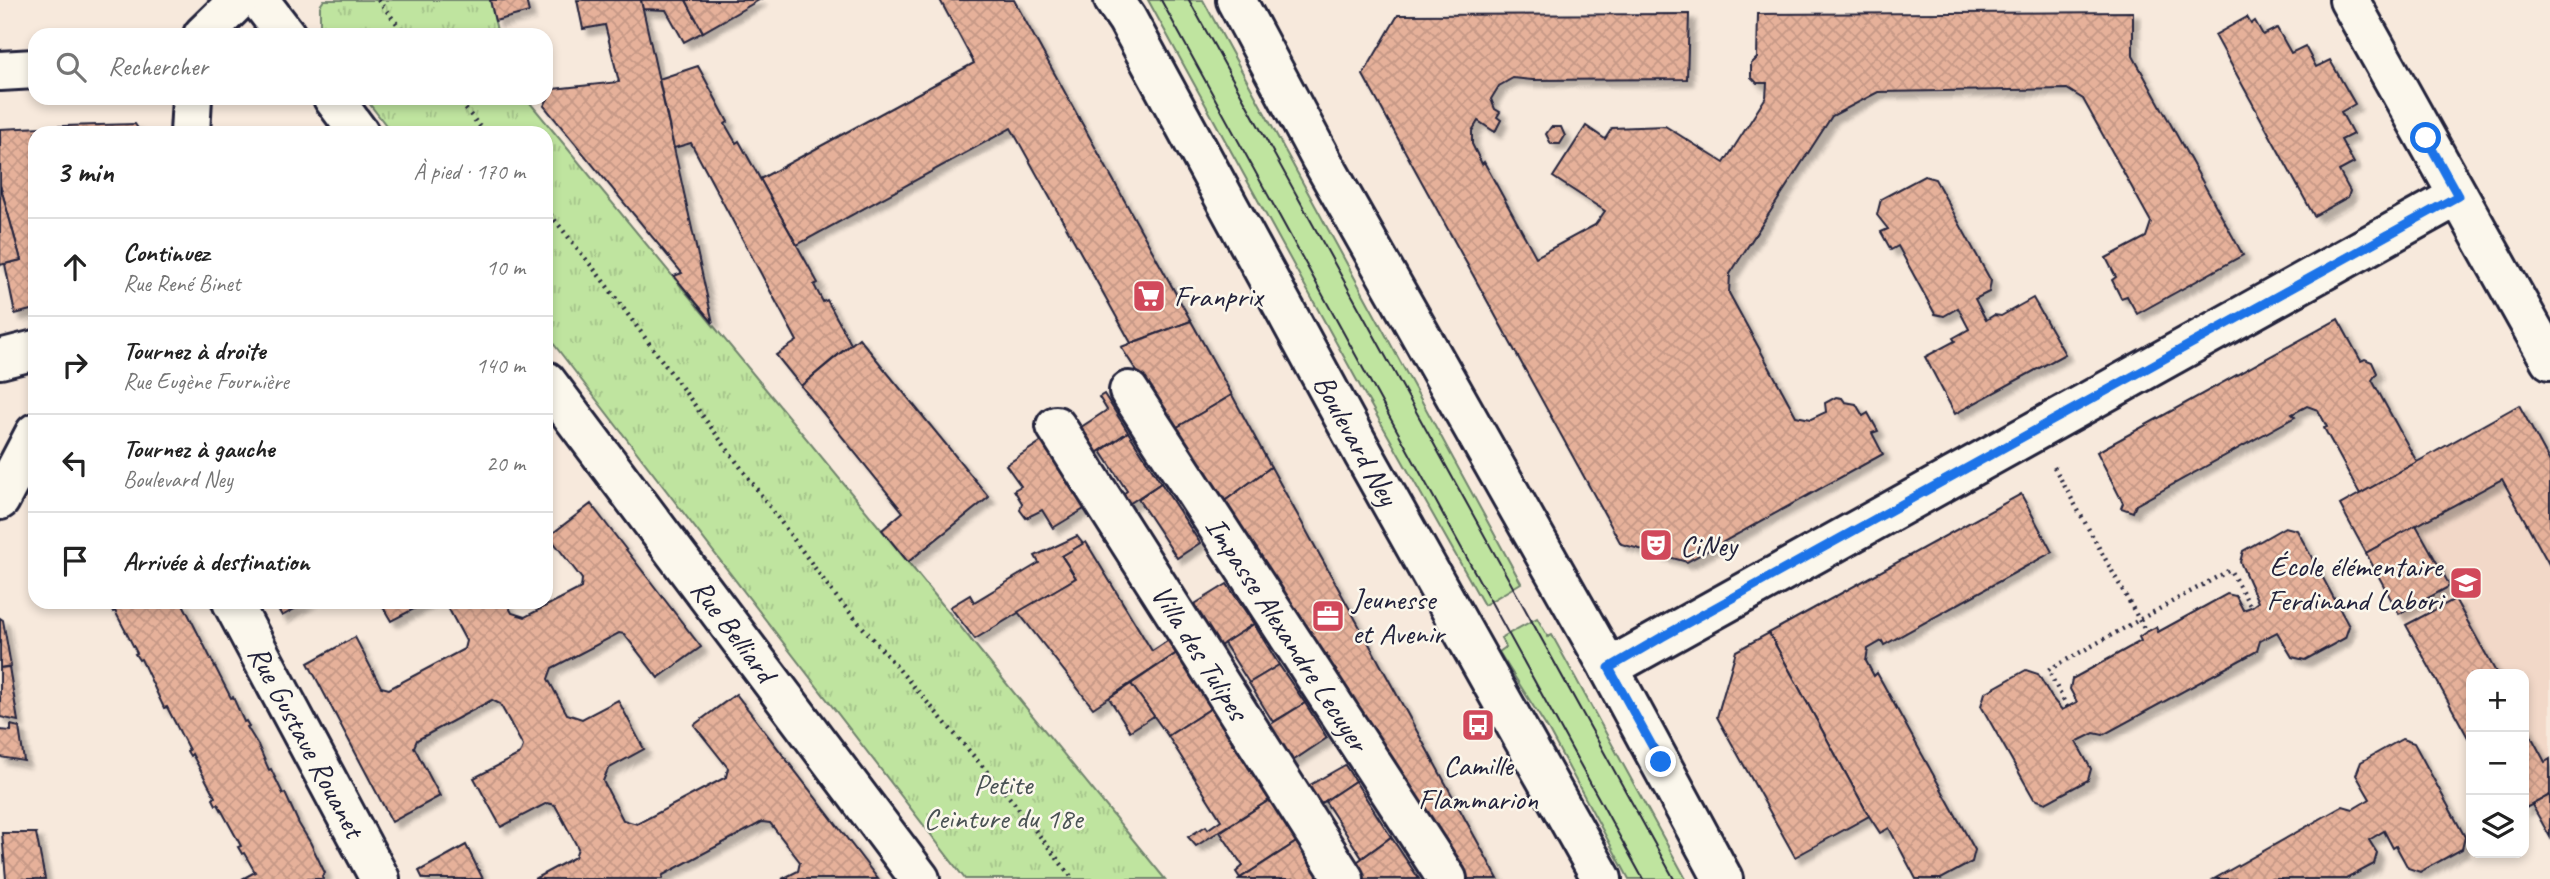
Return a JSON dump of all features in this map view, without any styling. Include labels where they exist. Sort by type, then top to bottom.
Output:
[{"type":"street","points":[[210,28],[239,0]]},
{"type":"street","points":[[259,0],[281,28]]},
{"type":"street","name":"Boulevard Ney","points":[[1114,0],[1127,19],[1358,444],[1602,879]]},
{"type":"street","points":[[2349,0],[2550,360]]},
{"type":"street","points":[[1244,2],[1335,183],[1609,668],[1723,879]]},
{"type":"street","points":[[0,71],[28,69]]},
{"type":"street","points":[[190,126],[192,105]]},
{"type":"street","points":[[338,105],[354,126]]},
{"type":"street","points":[[1609,668],[1721,603],[2458,196]]},
{"type":"street","points":[[0,359],[28,352]]},
{"type":"street","name":"Rue Belliard","points":[[553,390],[920,879]]},
{"type":"street","name":"Impasse Alexandre Lecuyer","points":[[1129,391],[1447,879]]},
{"type":"street","name":"Villa des Tulipes","points":[[1056,426],[1344,879]]},
{"type":"street","points":[[0,500],[28,446]]},
{"type":"street","name":"Rue Gustave Rouanet","points":[[236,609],[380,879]]},
{"type":"path","points":[[378,0],[400,28]]},
{"type":"path","points":[[463,105],[479,126]]},
{"type":"path","points":[[553,218],[601,278],[834,594],[1015,804],[1073,879]]},
{"type":"path","points":[[2059,474],[2146,632]]},
{"type":"path","points":[[2067,707],[2048,670],[2230,570],[2251,607]]},
{"type":"shaded area","name":"École élémentaire Ferdinand Labori","points":[[2519,405],[2550,462],[2550,795],[2529,806],[2529,669],[2466,669],[2466,734],[2340,505]]},
{"type":"green space","points":[[324,0],[490,0],[496,28],[320,28],[320,6]]},
{"type":"green space","points":[[1148,0],[1203,0],[1521,583],[1484,605]]},
{"type":"green space","name":"Petite Ceinture du 18e","points":[[370,105],[532,105],[549,126],[387,126]]},
{"type":"green space","name":"Petite Ceinture du 18e","points":[[553,131],[1165,879],[965,879],[553,343]]},
{"type":"green space","points":[[1537,618],[1548,637],[1552,635],[1686,879],[1629,879],[1549,731],[1499,652],[1506,647],[1501,638]]},
{"type":"building","points":[[490,0],[526,0],[529,12],[495,21]]},
{"type":"building","points":[[577,0],[641,0],[713,323],[674,276],[682,273],[544,106],[553,105],[553,89],[619,82],[605,25],[583,29]]},
{"type":"building","points":[[641,0],[686,0],[703,32],[684,42],[666,10],[643,9]]},
{"type":"building","points":[[686,0],[759,0],[703,32]]},
{"type":"building","points":[[940,0],[1014,0],[1191,321],[1131,343],[1011,128],[797,245],[760,179],[974,63]]},
{"type":"building","points":[[2133,12],[2133,56],[2243,255],[2137,314],[2127,296],[2121,298],[2112,280],[2116,277],[2106,258],[2146,237],[2151,222],[2083,99],[2067,89],[1878,92],[1832,116],[1730,274],[1729,293],[1796,416],[1811,419],[1826,412],[1825,403],[1836,397],[1856,404],[1863,416],[1868,413],[1878,431],[1872,433],[1883,454],[1687,562],[1621,544],[1363,75],[1398,15],[1689,14],[1687,79],[1513,78],[1499,86],[1491,99],[1495,109],[1500,112],[1497,117],[1501,120],[1495,132],[1478,121],[1472,131],[1472,144],[1536,257],[1595,225],[1605,211],[1553,177],[1586,126],[1605,139],[1612,128],[1665,126],[1724,163],[1766,97],[1767,83],[1757,83],[1751,77],[1751,64],[1757,58],[1758,14]]},
{"type":"building","points":[[2247,17],[2251,24],[2255,21],[2263,35],[2277,28],[2291,53],[2305,46],[2316,67],[2330,60],[2355,104],[2341,112],[2353,134],[2341,140],[2354,163],[2339,171],[2350,191],[2348,197],[2314,216],[2215,35]]},
{"type":"building","points":[[698,66],[728,122],[725,124],[736,143],[739,141],[818,283],[814,285],[823,302],[827,300],[851,344],[801,386],[776,355],[797,341],[691,143],[674,148],[659,79]]},
{"type":"building","points":[[135,124],[136,126],[64,126]]},
{"type":"building","points":[[1551,127],[1561,127],[1565,136],[1560,144],[1551,144],[1546,134]]},
{"type":"building","points":[[28,128],[28,311],[15,314],[5,264],[21,260],[0,185],[0,129]]},
{"type":"building","points":[[1924,176],[1935,179],[1991,281],[1989,292],[1975,299],[1986,320],[1994,315],[2001,316],[2033,298],[2065,354],[1955,414],[1925,357],[1955,341],[1953,338],[1969,329],[1958,308],[1944,316],[1935,314],[1898,246],[1891,250],[1881,232],[1888,229],[1877,215],[1881,199]]},
{"type":"building","points":[[0,185],[21,260],[0,265]]},
{"type":"building","points":[[2338,319],[2361,361],[2365,359],[2372,362],[2377,373],[2372,380],[2417,462],[2360,494],[2324,428],[2327,427],[2318,410],[2307,406],[2292,414],[2295,417],[2136,505],[2133,512],[2121,508],[2123,503],[2097,452]]},
{"type":"building","points":[[1191,321],[1232,395],[1174,429],[1121,347]]},
{"type":"building","points":[[859,338],[989,497],[908,562],[882,530],[903,512],[801,386]]},
{"type":"building","points":[[1104,394],[1128,432],[1089,458],[1072,433],[1107,410],[1099,397]]},
{"type":"building","points":[[1232,395],[1271,467],[1222,503],[1174,429]]},
{"type":"building","points":[[2519,405],[2550,462],[2550,566],[2502,479],[2366,553],[2340,505]]},
{"type":"building","points":[[1128,432],[1161,483],[1121,509],[1115,500],[1127,491],[1101,451]]},
{"type":"building","points":[[1051,435],[1094,503],[1053,528],[1042,510],[1026,518],[1020,510],[1022,503],[1014,490],[1021,486],[1006,465]]},
{"type":"building","points":[[1271,467],[1498,879],[1466,879],[1222,503]]},
{"type":"building","points":[[1161,483],[1200,543],[1177,558],[1138,499]]},
{"type":"building","points":[[2021,494],[2052,552],[1884,645],[1882,641],[1868,649],[1866,661],[1874,676],[1877,673],[1975,850],[1972,862],[1941,879],[1916,879],[1889,828],[1880,833],[1869,816],[1769,633]]},
{"type":"building","points":[[591,504],[701,647],[658,678],[624,634],[619,633],[552,668],[548,679],[567,714],[582,719],[618,700],[644,749],[608,769],[603,781],[623,820],[637,824],[726,777],[728,768],[694,725],[736,694],[878,879],[782,879],[798,871],[800,862],[770,823],[762,822],[663,875],[662,879],[534,879],[575,857],[578,848],[555,805],[547,803],[501,827],[474,778],[520,754],[523,746],[500,704],[492,700],[417,740],[414,747],[440,796],[392,822],[308,663],[355,637],[381,687],[389,689],[464,649],[466,641],[449,609],[510,609],[512,613],[525,617],[540,609],[553,609],[553,602],[581,588],[582,579],[553,541],[553,533]]},
{"type":"building","points":[[2416,525],[2450,586],[2399,614],[2366,553]]},
{"type":"building","points":[[2285,527],[2297,530],[2349,626],[2345,638],[2305,660],[2292,657],[2277,632],[2260,641],[2257,651],[2103,735],[2094,733],[2076,742],[2091,769],[2088,780],[2046,803],[2034,799],[1981,706],[1985,693],[2026,670],[2038,674],[2062,710],[2077,702],[2070,689],[2072,679],[2141,641],[2139,637],[2146,632],[2156,627],[2158,632],[2227,594],[2236,596],[2243,610],[2251,607],[2258,602],[2240,562],[2243,551]]},
{"type":"building","points":[[1077,536],[1083,544],[1062,556],[1076,578],[975,639],[950,607],[970,595],[974,602],[1039,563],[1035,556]]},
{"type":"building","points":[[1086,542],[1152,651],[1178,634],[1186,647],[1093,708],[1018,612],[1076,578],[1062,556]]},
{"type":"building","points":[[1227,584],[1254,624],[1212,651],[1185,610]]},
{"type":"building","points":[[2455,599],[2494,669],[2466,669],[2466,734],[2406,625]]},
{"type":"building","points":[[112,609],[186,609],[244,722],[249,726],[247,727],[269,770],[271,769],[283,794],[285,793],[310,842],[325,873],[323,879],[242,879],[255,872],[238,847],[241,846],[218,804],[216,805],[213,799],[215,797],[192,754],[190,756],[187,751],[189,750],[167,707],[164,708],[141,659],[135,654],[137,653],[115,611]]},
{"type":"building","points":[[278,609],[294,609],[282,616]]},
{"type":"building","points":[[384,609],[414,609],[391,621]]},
{"type":"building","points":[[0,618],[3,620],[11,666],[0,668]]},
{"type":"building","points":[[1254,624],[1279,665],[1249,683],[1224,643]]},
{"type":"building","points":[[1769,633],[1869,816],[1795,857],[1717,717],[1736,651]]},
{"type":"building","points":[[1177,653],[1202,693],[1211,686],[1221,702],[1168,736],[1131,684]]},
{"type":"building","points":[[1279,665],[1305,703],[1273,722],[1249,683]]},
{"type":"building","points":[[9,667],[18,721],[0,717],[0,668]]},
{"type":"building","points":[[1131,684],[1154,716],[1130,731],[1109,698]]},
{"type":"building","points":[[1305,703],[1327,738],[1285,766],[1263,729]]},
{"type":"building","points":[[1213,707],[1271,799],[1196,846],[1188,837],[1221,820],[1168,736]]},
{"type":"building","points":[[11,725],[19,727],[24,761],[0,757],[0,730],[11,731]]},
{"type":"building","points":[[2529,732],[2545,762],[2550,759],[2550,795],[2529,806]]},
{"type":"building","points":[[2402,739],[2414,743],[2465,837],[2462,849],[2420,872],[2408,868],[2384,831],[2369,840],[2377,853],[2374,864],[2346,879],[2214,879],[2343,806],[2353,809],[2370,799],[2356,775],[2361,762]]},
{"type":"building","points":[[1345,765],[1355,781],[1313,809],[1301,790]]},
{"type":"building","points":[[1355,781],[1391,837],[1362,858],[1325,801]]},
{"type":"building","points":[[2550,795],[2550,837],[2532,805]]},
{"type":"building","points":[[1271,799],[1298,841],[1240,878],[1236,872],[1243,866],[1220,832]]},
{"type":"building","points":[[2,833],[36,833],[45,879],[6,879]]},
{"type":"building","points":[[1391,837],[1419,879],[1358,879],[1350,867]]},
{"type":"building","points":[[1298,841],[1321,879],[1239,879]]},
{"type":"building","points":[[466,845],[483,879],[423,879],[419,871]]},
{"type":"tram line","points":[[1161,0],[1643,879]]},
{"type":"tram line","points":[[1189,0],[1674,879]]},
{"type":"place","name":"Franprix","points":[[1149,296]]},
{"type":"place","name":"CiNey","points":[[1656,545]]},
{"type":"place","name":"École élémentaire Ferdinand Labori","points":[[2466,583]]},
{"type":"place","name":"Jeunesse et Avenir","points":[[1328,616]]},
{"type":"place","name":"Camille Flammarion","points":[[1478,725]]},
{"type":"route","points":[[1661,762],[1609,668],[2032,430],[2458,196],[2426,138]]}]
